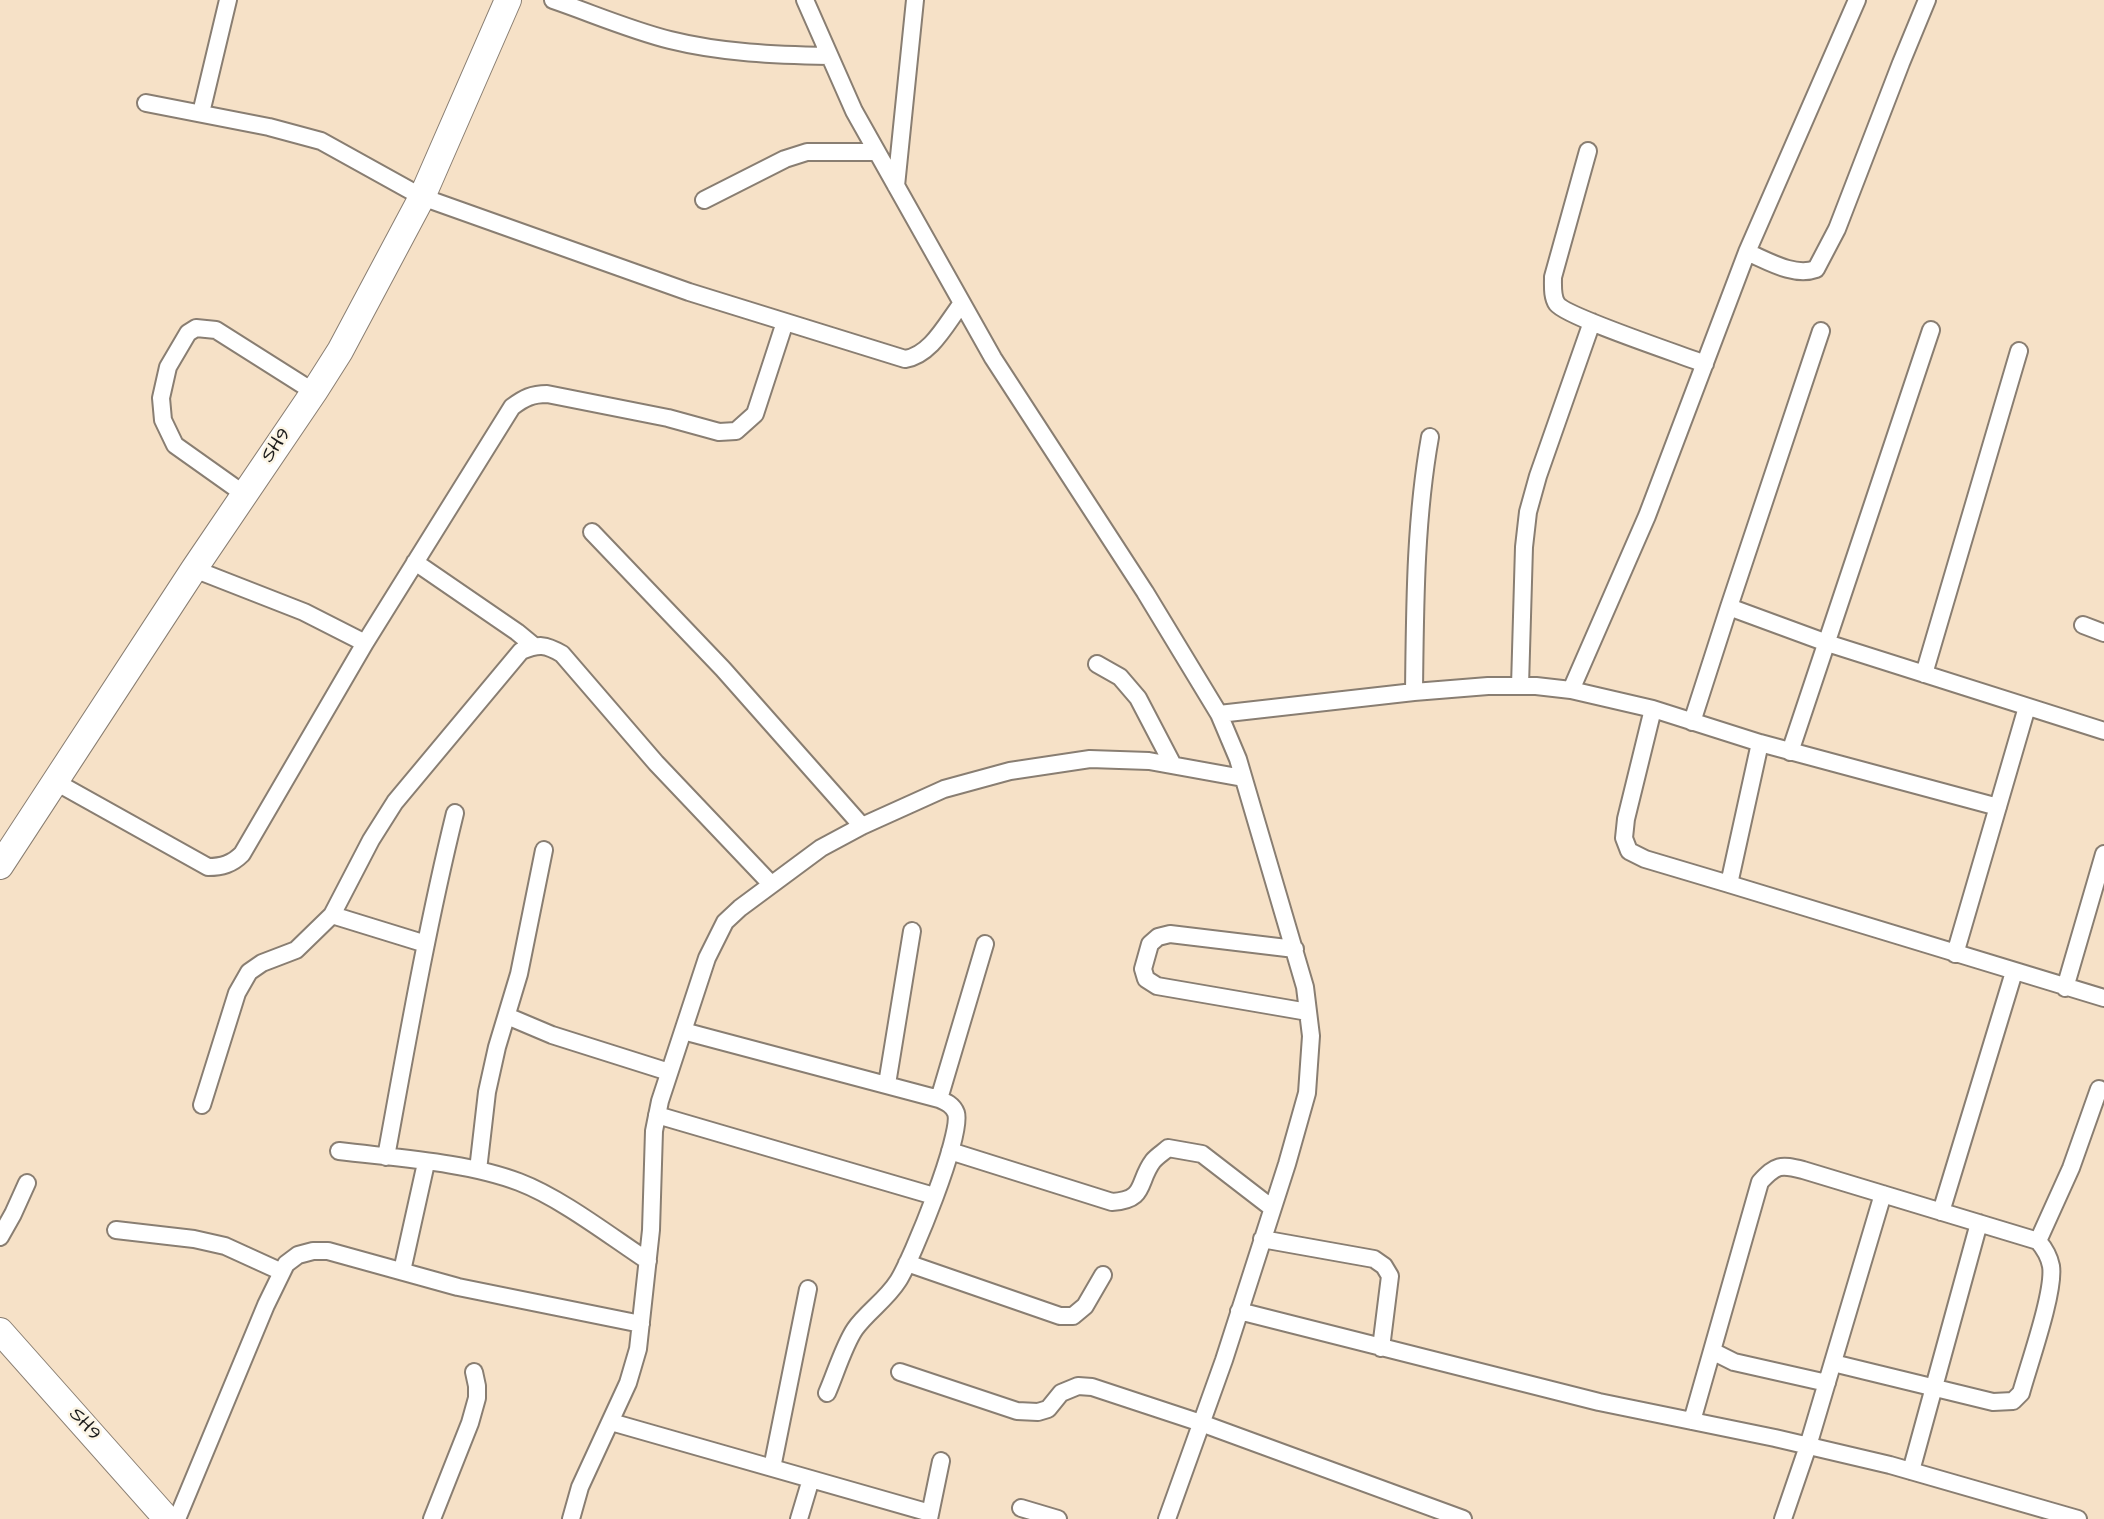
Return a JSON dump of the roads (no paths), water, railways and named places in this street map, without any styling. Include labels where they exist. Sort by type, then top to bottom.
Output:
[{"type":"main road","name":"SH9","points":[[0,866],[54,780],[314,392],[339,351],[422,197],[508,0]]},
{"type":"main road","name":"SH9","points":[[0,1331],[167,1519]]},
{"type":"street","points":[[201,113],[228,0]]},
{"type":"street","points":[[553,0],[669,40],[726,51],[788,56],[829,56]]},
{"type":"street","points":[[805,0],[854,111],[993,358],[1145,592],[1219,714],[1244,778],[1305,987],[1311,1036],[1307,1092],[1239,1311],[1167,1519]]},
{"type":"street","points":[[896,186],[915,0]]},
{"type":"street","points":[[1571,690],[1647,516],[1747,252],[1857,0]]},
{"type":"street","points":[[1747,252],[1797,272],[1806,273],[1816,269],[1837,229],[1928,0]]},
{"type":"street","points":[[146,103],[269,127],[321,141],[422,197],[689,292],[905,359],[924,352],[962,303]]},
{"type":"street","points":[[1588,151],[1553,277],[1553,291],[1557,304],[1569,313],[1705,364]]},
{"type":"street","points":[[704,200],[785,159],[807,152],[877,152]]},
{"type":"street","points":[[54,780],[208,867],[219,867],[233,862],[242,855],[365,643],[512,407],[524,398],[535,394],[547,394],[668,418],[719,432],[736,431],[755,414],[785,322]]},
{"type":"street","points":[[1520,686],[1524,547],[1528,512],[1538,476],[1592,322]]},
{"type":"street","points":[[244,494],[175,445],[163,420],[161,398],[168,367],[188,333],[196,328],[216,330],[314,392]]},
{"type":"street","points":[[1790,752],[1930,330]]},
{"type":"street","points":[[1692,722],[1728,607],[1821,331]]},
{"type":"street","points":[[1924,674],[2019,351]]},
{"type":"street","points":[[1414,692],[1416,566],[1420,499],[1430,437]]},
{"type":"street","points":[[592,532],[723,669],[862,826]]},
{"type":"street","points":[[415,562],[534,646]]},
{"type":"street","points":[[194,569],[304,612],[365,643]]},
{"type":"street","points":[[1728,607],[1827,643],[2104,731]]},
{"type":"street","points":[[2083,625],[2104,633]]},
{"type":"street","points":[[202,1105],[237,993],[249,972],[262,963],[296,950],[332,915],[371,840],[395,802],[521,651],[534,646],[548,646],[562,654],[656,763],[771,884]]},
{"type":"street","points":[[1097,664],[1120,677],[1138,698],[1173,765]]},
{"type":"street","points":[[1219,714],[1488,686],[1571,690],[1653,710],[1790,752],[1998,807]]},
{"type":"street","points":[[1955,954],[2027,706]]},
{"type":"street","points":[[1653,710],[1626,819],[1624,838],[1629,851],[1645,859],[2104,998]]},
{"type":"street","points":[[1729,884],[1760,743]]},
{"type":"street","points":[[571,1519],[580,1488],[628,1383],[638,1349],[648,1261],[654,1131],[657,1115],[707,958],[725,922],[771,884],[821,848],[862,826],[944,789],[1010,771],[1090,759],[1149,761],[1244,778]]},
{"type":"street","points":[[386,1157],[426,944],[455,813]]},
{"type":"street","points":[[478,1170],[487,1092],[519,974],[544,850]]},
{"type":"street","points":[[2065,988],[2104,854]]},
{"type":"street","points":[[332,915],[426,944]]},
{"type":"street","points":[[887,1084],[912,931]]},
{"type":"street","points":[[1295,950],[1170,934],[1158,936],[1150,944],[1143,969],[1146,979],[1157,986],[1308,1012]]},
{"type":"street","points":[[939,1099],[985,944]]},
{"type":"street","points":[[1941,1212],[2014,972]]},
{"type":"street","points":[[507,1016],[552,1035],[669,1072]]},
{"type":"street","points":[[683,1031],[939,1099],[951,1105],[956,1113],[957,1129],[950,1151],[907,1263],[898,1281],[883,1301],[854,1330],[827,1393]]},
{"type":"street","points":[[2038,1241],[2071,1168],[2099,1089]]},
{"type":"street","points":[[657,1115],[934,1196]]},
{"type":"street","points":[[950,1151],[1112,1202],[1126,1201],[1134,1196],[1153,1160],[1168,1148],[1181,1149],[1202,1154],[1272,1208]]},
{"type":"street","points":[[339,1151],[478,1170],[520,1182],[558,1202],[648,1261]]},
{"type":"street","points":[[402,1271],[426,1163]]},
{"type":"street","points":[[1692,1421],[1760,1182],[1773,1168],[1786,1165],[2038,1241],[2047,1252],[2051,1268],[2049,1293],[2021,1393],[2013,1401],[1993,1402],[1833,1364]]},
{"type":"street","points":[[0,1237],[27,1183]]},
{"type":"street","points":[[1783,1519],[1808,1446],[1883,1194]]},
{"type":"street","points":[[1911,1471],[1979,1223]]},
{"type":"street","points":[[116,1230],[194,1239],[225,1246],[282,1272]]},
{"type":"street","points":[[1262,1239],[1374,1259],[1384,1266],[1390,1276],[1381,1348]]},
{"type":"street","points":[[177,1519],[266,1305],[286,1264],[298,1255],[313,1251],[328,1251],[458,1287],[641,1324]]},
{"type":"street","points":[[907,1263],[1060,1316],[1073,1316],[1085,1306],[1102,1275]]},
{"type":"street","points":[[772,1468],[808,1289]]},
{"type":"street","points":[[1239,1311],[1599,1402],[1808,1446],[1911,1471],[2042,1514],[2078,1519]]},
{"type":"street","points":[[1712,1351],[1734,1362],[1827,1383]]},
{"type":"street","points":[[432,1519],[470,1423],[477,1398],[474,1372]]},
{"type":"street","points":[[900,1372],[1017,1411],[1038,1412],[1048,1409],[1062,1394],[1078,1386],[1092,1387],[1201,1423],[1463,1519]]},
{"type":"street","points":[[611,1422],[811,1479],[929,1516],[941,1461]]},
{"type":"street","points":[[799,1519],[811,1479]]},
{"type":"street","points":[[1021,1508],[1058,1519]]}]
